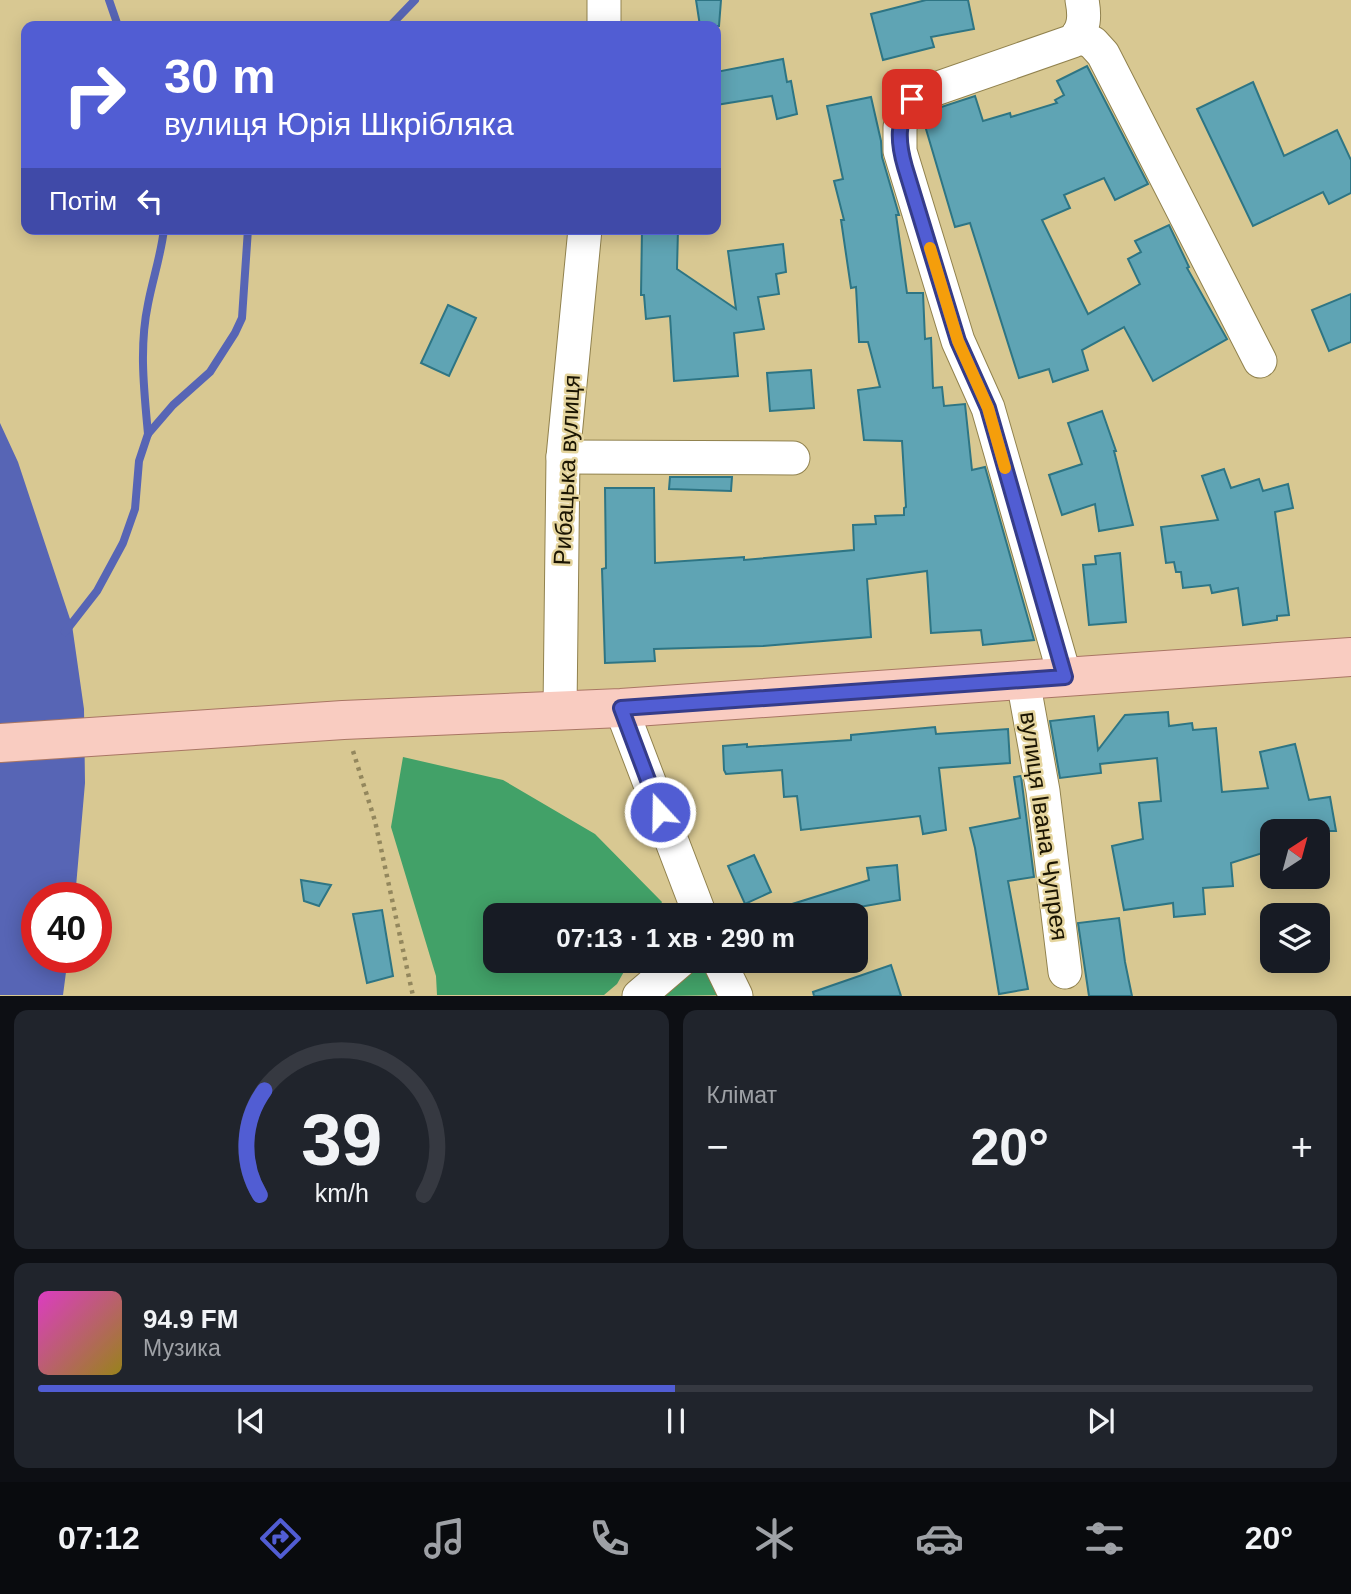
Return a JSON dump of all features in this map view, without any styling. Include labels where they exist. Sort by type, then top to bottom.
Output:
[{"type":"main road","points":[[0,743],[343,720],[621,708],[1351,657]]},
{"type":"street","points":[[604,0],[604,21]]},
{"type":"street","points":[[1065,677],[988,408],[958,341],[905,167],[899,135],[905,111],[918,95],[1066,45],[1078,36],[1084,22],[1082,0]]},
{"type":"street","points":[[1078,36],[1093,44],[1103,54],[1260,361]]},
{"type":"street","name":"Рибацька вулиця","points":[[560,710],[563,457],[584,235]]},
{"type":"street","points":[[563,457],[793,458]]},
{"type":"street","name":"вулиця Івана Чупрея","points":[[1023,680],[1043,791],[1065,972]]},
{"type":"street","points":[[621,708],[694,903]]},
{"type":"street","points":[[639,996],[666,973]]},
{"type":"street","points":[[725,973],[736,996]]},
{"type":"path","points":[[343,720],[375,821],[414,996]]},
{"type":"green space","points":[[403,757],[503,780],[595,834],[662,902],[483,903],[483,973],[623,973],[617,984],[604,995],[437,995],[436,976],[391,827]]},
{"type":"green space","points":[[687,973],[706,973],[723,995],[663,996]]},
{"type":"water","points":[[0,423],[18,462],[72,625],[84,709],[85,783],[76,882],[21,882],[21,973],[66,973],[63,995],[0,995]]},
{"type":"building","points":[[696,0],[721,0],[719,21],[699,21]]},
{"type":"building","points":[[926,0],[968,0],[974,29],[931,37],[934,47],[883,60],[871,14]]},
{"type":"building","points":[[783,59],[787,82],[791,81],[797,114],[777,119],[772,96],[721,104],[721,71]]},
{"type":"building","points":[[1087,66],[1148,184],[1115,200],[1104,178],[1064,195],[1070,208],[1042,220],[1088,314],[1140,284],[1128,259],[1141,252],[1135,241],[1169,225],[1189,267],[1187,268],[1227,339],[1153,381],[1124,327],[1082,350],[1088,370],[1053,382],[1049,369],[1019,378],[970,223],[955,227],[923,119],[929,111],[975,96],[983,121],[1010,113],[1011,117],[1057,103],[1055,100],[1064,95],[1057,81]]},
{"type":"building","points":[[1253,82],[1284,156],[1337,130],[1351,160],[1351,193],[1329,204],[1323,192],[1253,226],[1197,109]]},
{"type":"building","points":[[871,97],[882,157],[899,215],[896,215],[907,293],[923,293],[925,339],[931,338],[933,388],[942,387],[944,406],[965,404],[972,470],[985,467],[1034,640],[983,645],[981,630],[931,633],[927,571],[867,579],[871,637],[763,646],[654,649],[655,661],[605,663],[602,569],[606,568],[605,488],[654,488],[655,563],[744,557],[744,560],[854,550],[853,525],[876,524],[875,516],[904,515],[906,507],[902,441],[864,440],[858,390],[880,387],[868,342],[859,342],[856,287],[851,288],[841,220],[844,220],[834,181],[843,179],[827,106]]},
{"type":"building","points":[[642,235],[678,235],[677,269],[736,309],[728,251],[783,244],[786,272],[776,274],[779,294],[758,297],[764,329],[734,333],[738,376],[674,381],[670,316],[646,319],[644,295],[641,295]]},
{"type":"building","points":[[1351,294],[1351,342],[1329,351],[1312,310]]},
{"type":"building","points":[[448,305],[476,318],[449,376],[421,363]]},
{"type":"building","points":[[811,370],[814,408],[770,411],[767,373]]},
{"type":"building","points":[[1102,411],[1116,451],[1133,525],[1099,531],[1095,504],[1062,515],[1049,475],[1082,464],[1068,423]]},
{"type":"building","points":[[1224,469],[1231,488],[1259,479],[1263,491],[1288,484],[1293,508],[1275,512],[1289,615],[1277,616],[1277,620],[1243,625],[1238,588],[1212,593],[1210,585],[1183,588],[1181,572],[1176,572],[1174,562],[1166,563],[1161,527],[1218,520],[1202,476]]},
{"type":"building","points":[[670,477],[732,477],[731,491],[669,489]]},
{"type":"building","points":[[1120,553],[1126,622],[1089,625],[1083,565],[1096,564],[1095,556]]},
{"type":"building","points":[[1168,712],[1169,726],[1192,723],[1193,730],[1216,728],[1222,792],[1268,788],[1260,752],[1295,744],[1309,800],[1330,797],[1336,831],[1330,831],[1330,819],[1260,819],[1260,854],[1231,863],[1233,886],[1203,888],[1205,914],[1174,917],[1173,903],[1124,910],[1112,846],[1143,839],[1139,803],[1161,801],[1157,758],[1100,764],[1101,773],[1060,778],[1050,721],[1094,716],[1098,750],[1125,715]]},
{"type":"building","points":[[935,727],[936,734],[1008,729],[1010,763],[939,768],[946,830],[923,834],[920,816],[801,830],[797,796],[784,797],[782,770],[726,774],[724,770],[723,746],[747,744],[747,747],[851,740],[851,735]]},
{"type":"building","points":[[1021,776],[1034,877],[1008,881],[1028,989],[999,994],[970,828],[1020,818],[1014,777]]},
{"type":"building","points":[[754,855],[771,892],[745,903],[728,866]]},
{"type":"building","points":[[897,865],[900,900],[868,906],[868,903],[795,903],[869,880],[867,868]]},
{"type":"building","points":[[301,880],[331,885],[319,906],[304,901]]},
{"type":"building","points":[[382,910],[393,976],[367,983],[353,914]]},
{"type":"building","points":[[1119,918],[1132,996],[1089,996],[1078,923]]},
{"type":"building","points":[[891,965],[901,996],[814,996],[813,992]]},
{"type":"waterway","points":[[109,0],[116,21]]},
{"type":"waterway","points":[[395,21],[415,0]]},
{"type":"waterway","points":[[148,434],[143,369],[145,320],[163,235]]},
{"type":"waterway","points":[[65,632],[97,591],[123,543],[135,509],[139,461],[148,434],[173,405],[210,372],[242,318],[248,235]]},
{"type":"slow traffic","points":[[930,248],[958,341],[988,408],[1005,468]]},
{"type":"route","points":[[660,812],[621,708],[1065,677],[988,408],[958,341],[900,150],[900,127],[912,99]]}]
